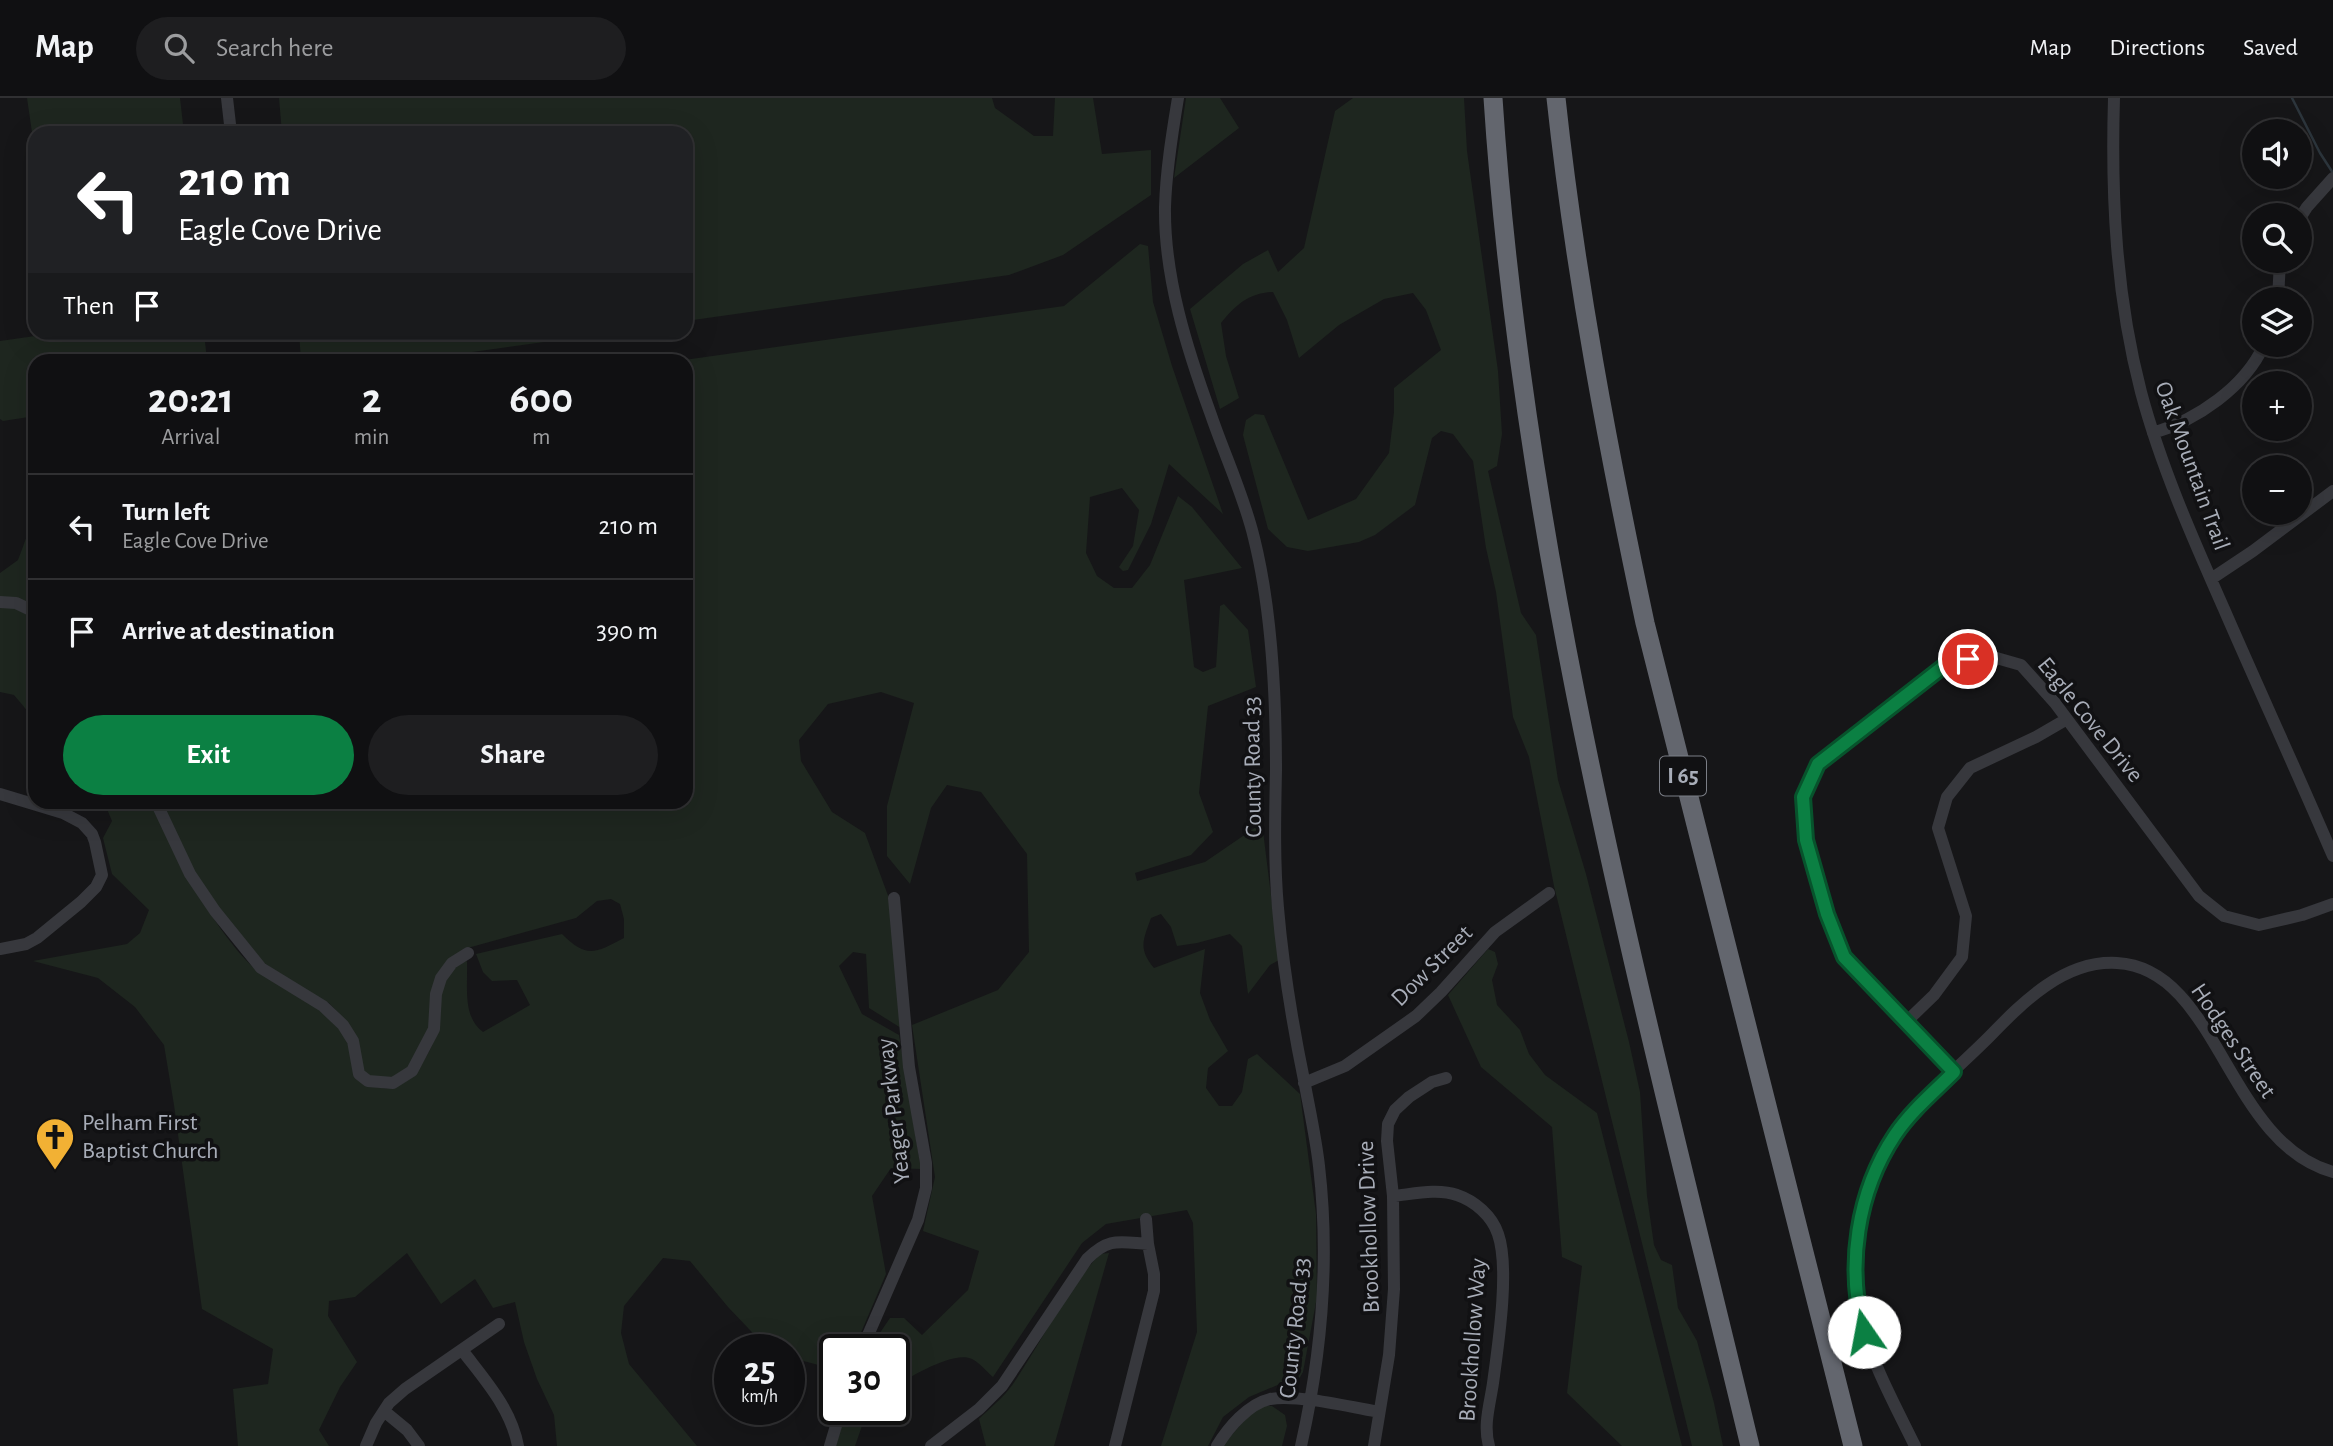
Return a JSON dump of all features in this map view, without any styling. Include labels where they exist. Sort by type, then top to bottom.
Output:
[{"type":"highway","points":[[1493,98],[1514,318],[1529,431],[1564,643],[1606,842],[1750,1446]]},
{"type":"highway","name":"I 65","points":[[1556,98],[1589,338],[1643,610],[1853,1446]]},
{"type":"street","points":[[228,98],[230,126]]},
{"type":"street","name":"County Road 33","points":[[1178,98],[1165,206],[1168,257],[1178,307],[1196,369],[1248,518],[1258,559],[1274,692],[1275,865],[1279,913],[1319,1164],[1325,1237],[1321,1333],[1301,1446]]},
{"type":"street","name":"Oak Mountain Trail","points":[[2115,98],[2113,191],[2120,276],[2131,343],[2153,433],[2211,579],[2333,856]]},
{"type":"street","points":[[2310,203],[2332,179]]},
{"type":"street","points":[[2153,433],[2175,425],[2218,399],[2244,374],[2256,357]]},
{"type":"street","points":[[2211,579],[2333,491]]},
{"type":"street","points":[[0,602],[28,608]]},
{"type":"street","name":"Eagle Cove Drive","points":[[1954,1072],[1844,957],[1827,914],[1806,840],[1803,797],[1818,764],[1949,662],[1986,655],[2021,665],[2067,719],[2199,896],[2224,916],[2259,925],[2302,915],[2333,904]]},
{"type":"street","points":[[1906,1021],[1934,995],[1962,957],[1966,916],[1938,828],[1947,797],[1970,768],[2067,719]]},
{"type":"street","points":[[0,794],[28,802]]},
{"type":"street","points":[[0,949],[26,944],[46,931],[81,902],[96,887],[102,876],[92,834],[82,823],[50,809]]},
{"type":"street","points":[[159,809],[190,874],[215,911],[261,968],[323,1006],[343,1025],[353,1041],[359,1074],[368,1081],[393,1083],[412,1071],[434,1029],[436,994],[440,978],[452,963],[468,953]]},
{"type":"street","name":"Dow Street","points":[[1304,1083],[1345,1066],[1416,1016],[1495,932],[1549,893]]},
{"type":"street","name":"Yeager Parkway","points":[[869,1334],[918,1220],[926,1188],[926,1163],[909,1068],[894,898]]},
{"type":"street","name":"Hodges Street","points":[[1915,1446],[1880,1375],[1864,1332],[1857,1294],[1857,1243],[1866,1197],[1882,1156],[1908,1119],[2029,999],[2060,976],[2113,962],[2134,965],[2165,981],[2182,997],[2255,1111],[2276,1137],[2302,1159],[2333,1172]]},
{"type":"street","name":"Brookhollow Drive","points":[[1374,1446],[1393,1320],[1395,1254],[1388,1124],[1400,1105],[1432,1082],[1446,1078]]},
{"type":"street","name":"Brookhollow Way","points":[[1393,1196],[1439,1192],[1458,1195],[1482,1210],[1498,1233],[1502,1254],[1501,1301],[1487,1421],[1489,1446]]},
{"type":"street","points":[[1115,1446],[1154,1291],[1146,1219]]},
{"type":"street","points":[[931,1446],[979,1409],[1002,1386],[1087,1259],[1099,1248],[1114,1243],[1148,1244]]},
{"type":"street","points":[[366,1446],[389,1403],[499,1324]]},
{"type":"street","points":[[462,1350],[502,1405],[513,1427],[518,1446]]},
{"type":"street","points":[[1217,1446],[1242,1416],[1263,1401],[1287,1398],[1379,1412]]},
{"type":"street","points":[[384,1411],[407,1430],[419,1446]]},
{"type":"street","points":[[830,1446],[836,1425]]},
{"type":"shaded area","points":[[27,98],[180,98],[183,126],[31,126]]},
{"type":"shaded area","points":[[279,98],[992,98],[995,108],[1034,136],[1053,136],[1055,98],[1093,98],[1102,154],[1151,150],[1151,195],[1063,255],[1009,275],[693,320],[693,126],[281,126]]},
{"type":"shaded area","points":[[1186,98],[1220,98],[1239,128],[1174,178]]},
{"type":"shaded area","points":[[1353,98],[1464,98],[1467,151],[1498,371],[1502,434],[1497,466],[1488,471],[1521,613],[1536,635],[1558,780],[1586,874],[1640,1092],[1647,1196],[1654,1245],[1661,1260],[1672,1265],[1678,1308],[1697,1341],[1723,1446],[1692,1446],[1554,886],[1529,757],[1513,717],[1496,592],[1486,548],[1473,461],[1453,434],[1441,431],[1432,438],[1415,505],[1375,535],[1359,542],[1308,551],[1287,547],[1268,529],[1243,435],[1246,420],[1255,414],[1264,415],[1308,520],[1356,499],[1389,453],[1394,388],[1441,350],[1426,310],[1413,293],[1384,299],[1339,325],[1299,358],[1287,320],[1273,292],[1256,295],[1237,306],[1221,323],[1226,356],[1239,398],[1220,409],[1190,309],[1243,264],[1268,250],[1278,272],[1304,248],[1335,111]]},
{"type":"shaded area","points":[[1140,244],[1148,246],[1153,302],[1223,514],[1169,464],[1151,524],[1128,570],[1123,571],[1119,567],[1133,546],[1139,510],[1122,488],[1090,497],[1086,553],[1097,576],[1114,588],[1132,588],[1150,565],[1178,496],[1192,507],[1242,568],[1184,580],[1194,667],[1203,672],[1216,667],[1220,606],[1224,604],[1248,630],[1256,687],[1208,706],[1199,793],[1213,832],[1191,855],[1135,873],[1137,881],[1205,862],[1262,823],[1279,960],[1270,965],[1248,994],[1242,946],[1230,934],[1177,946],[1171,927],[1161,914],[1151,918],[1144,950],[1154,968],[1205,949],[1200,993],[1210,1020],[1228,1051],[1208,1068],[1206,1088],[1219,1106],[1232,1106],[1242,1092],[1248,1059],[1257,1054],[1300,1094],[1316,1214],[1317,1297],[1303,1372],[1296,1384],[1280,1384],[1249,1397],[1223,1417],[1208,1446],[1161,1446],[1197,1332],[1193,1223],[1187,1210],[1106,1224],[1082,1243],[993,1377],[972,1359],[964,1357],[944,1361],[910,1377],[910,1334],[879,1334],[890,1318],[904,1318],[922,1335],[968,1290],[979,1251],[923,1231],[935,1177],[912,1025],[998,990],[1029,952],[1027,854],[981,792],[947,785],[931,808],[910,884],[887,856],[887,806],[914,703],[881,692],[828,704],[799,740],[801,761],[832,812],[865,833],[890,901],[901,1028],[869,1008],[866,954],[853,952],[839,966],[862,1014],[899,1035],[921,1169],[891,1168],[872,1196],[886,1274],[860,1334],[819,1334],[819,1365],[805,1361],[805,1334],[754,1334],[690,1261],[663,1258],[624,1306],[621,1333],[629,1364],[697,1446],[557,1446],[554,1415],[524,1342],[515,1302],[493,1308],[475,1279],[441,1304],[407,1253],[355,1297],[329,1301],[328,1316],[357,1362],[340,1387],[319,1430],[329,1446],[238,1446],[233,1389],[268,1384],[273,1349],[202,1309],[164,1045],[135,1007],[98,978],[33,961],[127,944],[140,933],[149,910],[112,874],[103,838],[112,821],[107,809],[156,809],[194,887],[241,955],[268,978],[319,1009],[337,1024],[350,1044],[358,1077],[367,1084],[383,1088],[398,1086],[407,1080],[429,1051],[438,1028],[442,988],[449,971],[457,965],[467,961],[469,1009],[476,1026],[483,1032],[530,1005],[517,980],[492,981],[483,972],[476,954],[562,934],[578,947],[592,951],[624,938],[624,919],[620,904],[611,899],[597,901],[576,918],[464,949],[437,976],[432,994],[429,1034],[408,1072],[392,1080],[369,1079],[362,1070],[353,1033],[346,1021],[329,1003],[297,986],[251,954],[213,904],[194,873],[164,809],[693,809],[693,359],[1064,306]]},
{"type":"shaded area","points":[[28,337],[28,340],[205,340],[206,354],[28,354],[28,417],[3,421],[0,419],[0,341]]},
{"type":"shaded area","points":[[300,340],[559,340],[458,354],[301,354]]},
{"type":"shaded area","points":[[28,533],[28,605],[0,597],[0,573],[18,560]]},
{"type":"shaded area","points":[[0,605],[23,608],[28,611],[28,712],[14,695],[0,692]]},
{"type":"shaded area","points":[[1488,949],[1495,952],[1498,964],[1492,980],[1497,1005],[1520,1030],[1529,1054],[1545,1075],[1597,1113],[1682,1446],[1622,1446],[1567,1393],[1582,1266],[1562,1257],[1552,1127],[1481,1067],[1448,995]]},
{"type":"shaded area","points":[[1109,1253],[1054,1446],[986,1446],[979,1419],[1013,1384],[1087,1269],[1100,1254]]},
{"type":"shaded area","points":[[1264,1406],[1272,1406],[1285,1415],[1287,1426],[1282,1446],[1222,1446],[1252,1412]]},
{"type":"shaded area","points":[[842,1425],[862,1425],[855,1446],[836,1446]]},
{"type":"waterway","points":[[2292,98],[2333,173]]},
{"type":"place","name":"Pelham First Baptist Church","points":[[55,1171]]},
{"type":"route","points":[[1864,1332],[1857,1294],[1856,1268],[1857,1243],[1866,1197],[1882,1156],[1896,1134],[1954,1072],[1844,957],[1827,914],[1806,840],[1803,797],[1818,764],[1949,662],[1968,659]]}]
